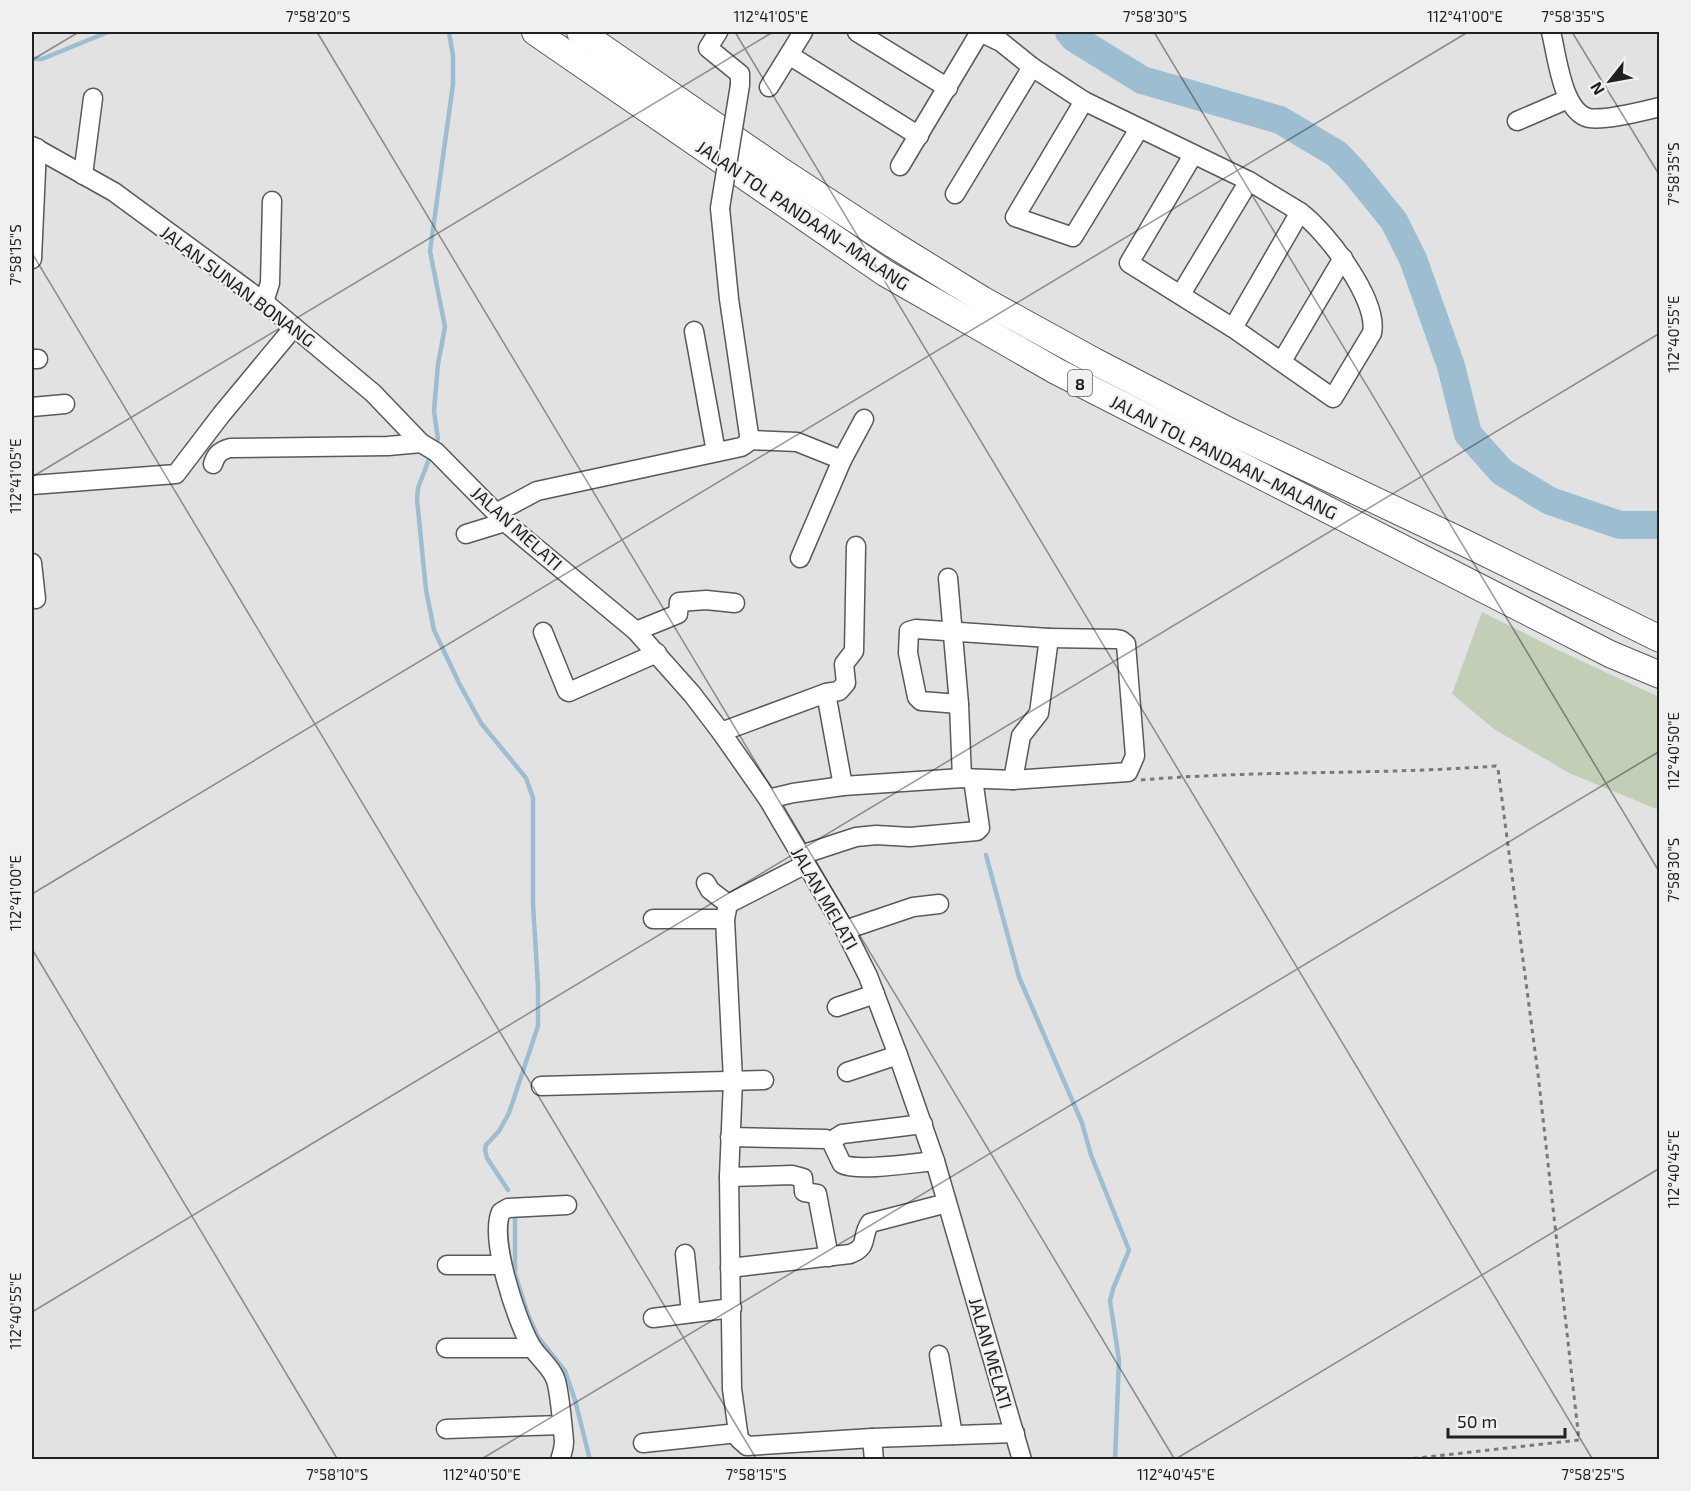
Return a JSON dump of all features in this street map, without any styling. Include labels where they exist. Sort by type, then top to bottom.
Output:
[{"type":"highway","name":"JALAN TOL PANDAAN–MALANG","points":[[535,32],[885,273],[1046,366],[1590,644],[1659,675]]},
{"type":"highway","name":"JALAN TOL PANDAAN–MALANG","points":[[580,32],[781,171],[982,300],[1229,431],[1463,542],[1659,639]]},
{"type":"street","points":[[718,32],[708,48],[740,74],[720,208],[729,299],[749,440]]},
{"type":"street","points":[[769,87],[803,32]]},
{"type":"street","points":[[856,32],[948,88]]},
{"type":"street","points":[[1551,32],[1568,99],[1574,110],[1590,118],[1628,114],[1659,107]]},
{"type":"street","points":[[900,166],[948,88],[986,33],[1001,42],[1032,68],[1084,101],[1249,181],[1314,222],[1354,275],[1374,324],[1372,333],[1333,398],[1233,328],[1129,263],[1193,155]]},
{"type":"street","points":[[789,55],[919,136]]},
{"type":"street","points":[[955,194],[1032,68]]},
{"type":"street","points":[[83,175],[93,98]]},
{"type":"street","points":[[1517,121],[1568,99]]},
{"type":"street","points":[[1084,101],[1015,217],[1073,237],[1139,129]]},
{"type":"street","points":[[32,259],[34,147]]},
{"type":"street","name":"JALAN SUNAN BONANG","points":[[34,147],[114,192],[264,302],[373,393],[428,447]]},
{"type":"street","points":[[1180,294],[1249,181]]},
{"type":"street","points":[[264,302],[270,283],[272,201]]},
{"type":"street","points":[[1233,328],[1300,212]]},
{"type":"street","points":[[1282,362],[1343,258]]},
{"type":"street","points":[[32,484],[176,474],[221,415],[294,327]]},
{"type":"street","points":[[694,331],[716,452]]},
{"type":"street","points":[[32,407],[65,404]]},
{"type":"street","points":[[800,558],[842,460],[864,419]]},
{"type":"street","points":[[466,534],[501,517],[537,492],[741,447],[749,440],[797,442],[842,460]]},
{"type":"street","points":[[213,464],[215,457],[221,451],[230,448],[428,447]]},
{"type":"street","name":"JALAN MELATI","points":[[428,447],[501,517],[642,628],[657,653],[721,732],[768,799],[804,860],[845,930],[875,994],[898,1055],[935,1161],[1022,1460]]},
{"type":"street","points":[[721,732],[826,693],[839,691],[846,683],[844,664],[854,651],[855,546]]},
{"type":"street","points":[[32,563],[36,599]]},
{"type":"street","points":[[653,919],[726,911],[804,860],[856,837],[910,837],[977,831],[980,828],[970,782],[959,704],[948,578]]},
{"type":"street","points":[[642,628],[678,614],[679,602],[706,600],[735,603]]},
{"type":"street","points":[[768,799],[843,786],[970,782],[1124,773],[1128,772],[1132,766],[1135,756],[1128,662],[1124,641],[916,629],[909,631],[908,653],[914,690],[921,701],[959,704]]},
{"type":"street","points":[[543,632],[569,692],[657,653]]},
{"type":"street","points":[[1013,780],[1021,736],[1039,713],[1049,638]]},
{"type":"street","points":[[826,693],[843,786]]},
{"type":"street","points":[[706,884],[726,911],[733,1080],[729,1177],[732,1389],[741,1442],[747,1446],[872,1438],[1015,1433]]},
{"type":"street","points":[[845,930],[913,907],[939,904]]},
{"type":"street","points":[[837,1007],[875,994]]},
{"type":"street","points":[[847,1072],[898,1055]]},
{"type":"street","points":[[542,1086],[764,1080]]},
{"type":"street","points":[[831,1141],[843,1134],[923,1124]]},
{"type":"street","points":[[730,1137],[826,1138],[831,1141],[842,1164],[847,1166],[935,1161]]},
{"type":"street","points":[[729,1177],[792,1175],[802,1178],[804,1192],[817,1194],[830,1257]]},
{"type":"street","points":[[730,1268],[850,1254],[863,1247],[870,1223],[947,1203]]},
{"type":"street","points":[[560,1460],[564,1444],[556,1379],[532,1348],[519,1324],[501,1265],[498,1222],[501,1212],[508,1208],[567,1205]]},
{"type":"street","points":[[685,1254],[691,1312]]},
{"type":"street","points":[[447,1265],[501,1265]]},
{"type":"street","points":[[652,1318],[732,1308]]},
{"type":"street","points":[[447,1348],[532,1348]]},
{"type":"street","points":[[939,1355],[953,1435]]},
{"type":"street","points":[[446,1429],[561,1425]]},
{"type":"street","points":[[643,1443],[738,1433]]},
{"type":"street","points":[[872,1438],[874,1460]]},
{"type":"path","points":[[1132,766],[1128,781],[1208,774],[1432,771],[1496,766],[1498,769],[1544,1119],[1579,1440],[1400,1460]]},
{"type":"green space","points":[[1482,612],[1659,697],[1659,810],[1569,773],[1494,729],[1452,694]]},
{"type":"waterway","points":[[32,59],[42,59],[108,32]]},
{"type":"waterway","points":[[434,446],[438,439],[434,411],[438,364],[445,327],[430,251],[453,84],[453,56],[449,32]]},
{"type":"waterway","points":[[1069,32],[1074,38],[1142,80],[1280,120],[1337,154],[1394,221],[1413,259],[1451,366],[1468,434],[1502,472],[1550,501],[1620,525],[1660,525]]},
{"type":"waterway","points":[[431,454],[418,488],[417,499],[426,590],[434,630],[481,723],[526,778],[533,798],[533,904],[538,1026],[509,1113],[499,1131],[486,1145],[485,1150],[487,1158],[508,1190]]},
{"type":"waterway","points":[[986,855],[1019,977],[1082,1123],[1091,1155],[1129,1250],[1110,1301],[1119,1360],[1115,1460]]},
{"type":"waterway","points":[[515,1217],[515,1274],[528,1315],[538,1337],[565,1371],[590,1460]]}]
